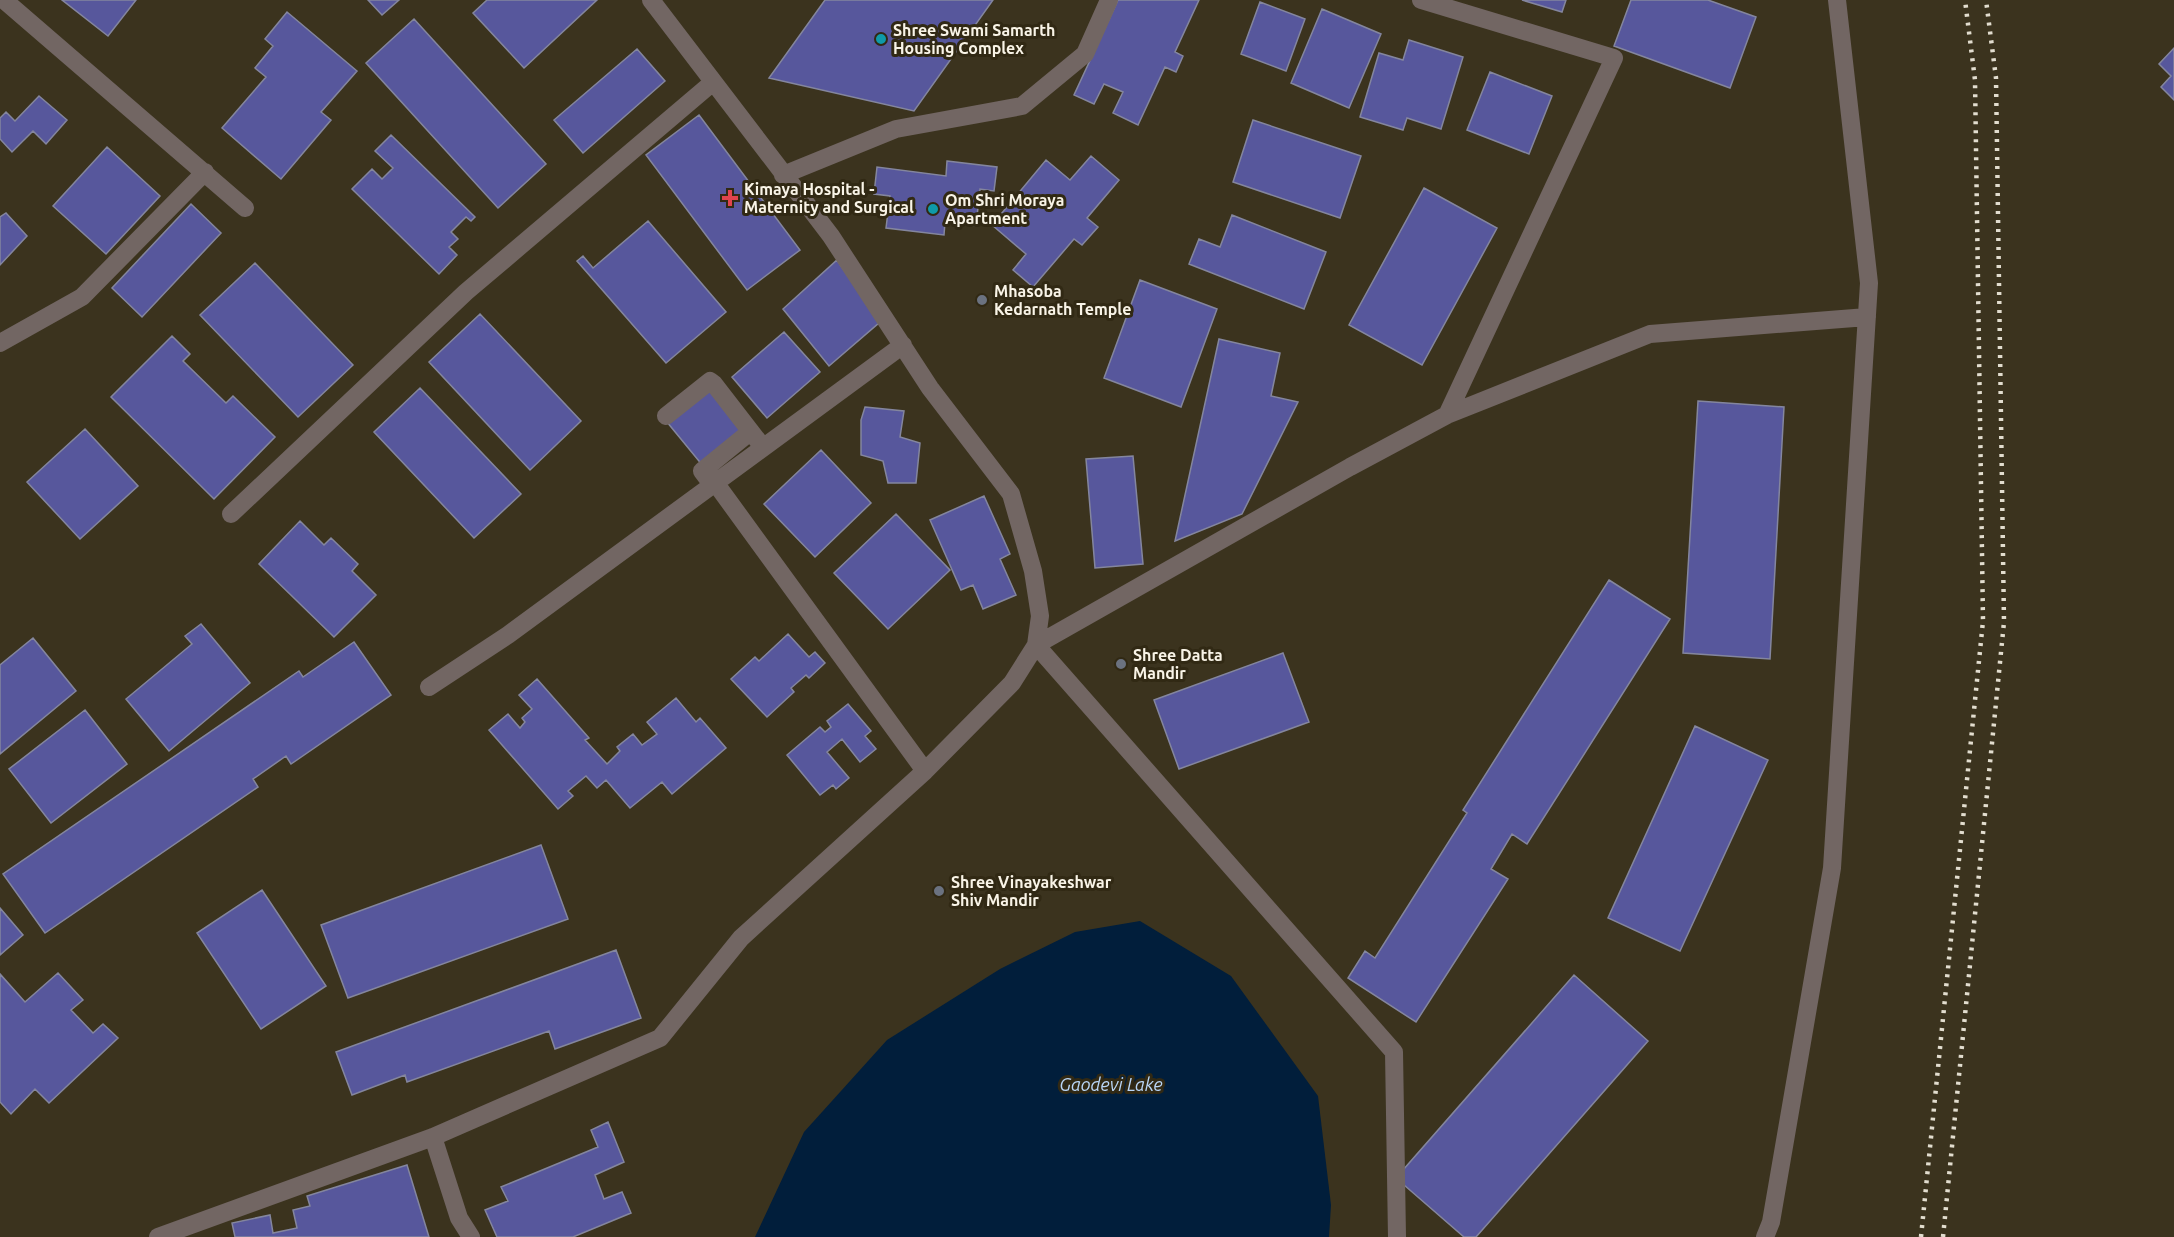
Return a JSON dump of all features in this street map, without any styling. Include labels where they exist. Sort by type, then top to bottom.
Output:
[{"type":"street","points":[[4,0],[245,208]]},
{"type":"street","points":[[158,1237],[433,1137],[660,1038],[741,938],[925,771],[1012,684],[1036,645],[1040,616],[1033,571],[1011,494],[930,388],[831,236],[712,83],[651,0]]},
{"type":"street","points":[[783,175],[897,129],[1022,106],[1085,54],[1109,0]]},
{"type":"street","points":[[1421,0],[1614,58],[1447,415]]},
{"type":"street","points":[[1765,1237],[1771,1222],[1832,868],[1869,284],[1837,0]]},
{"type":"street","points":[[231,514],[466,292],[712,83]]},
{"type":"street","points":[[0,344],[82,297],[205,172]]},
{"type":"street","points":[[1036,645],[1340,472],[1447,415],[1650,334],[1867,316]]},
{"type":"street","points":[[429,687],[508,635],[713,482],[756,439],[903,345]]},
{"type":"street","points":[[666,416],[710,381],[756,439]]},
{"type":"street","points":[[713,482],[925,771]]},
{"type":"street","points":[[1036,645],[1394,1052],[1396,1237]]},
{"type":"street","points":[[433,1137],[459,1218],[471,1237]]},
{"type":"water","name":"Gaodevi Lake","points":[[1140,921],[1231,976],[1318,1096],[1331,1205],[1329,1237],[755,1237],[804,1132],[887,1040],[1000,969],[1075,932]]},
{"type":"building","points":[[62,0],[136,0],[108,36]]},
{"type":"building","points":[[368,0],[399,0],[382,15]]},
{"type":"building","points":[[487,0],[597,0],[524,68],[473,13]]},
{"type":"building","name":"Shree Swami Samarth Housing Complex","points":[[825,0],[993,0],[914,111],[769,78]]},
{"type":"building","points":[[1118,0],[1199,0],[1175,52],[1183,56],[1176,72],[1165,67],[1138,125],[1113,113],[1123,92],[1104,84],[1094,104],[1074,95]]},
{"type":"building","points":[[1522,0],[1566,0],[1562,12]]},
{"type":"building","points":[[1631,0],[1708,0],[1756,17],[1730,88],[1614,46]]},
{"type":"building","points":[[1260,2],[1305,19],[1286,71],[1241,54]]},
{"type":"building","points":[[1322,9],[1381,34],[1349,108],[1291,83]]},
{"type":"building","points":[[287,12],[357,71],[321,112],[331,120],[281,179],[222,128],[266,77],[255,68],[273,46],[265,39]]},
{"type":"building","points":[[414,19],[546,164],[498,208],[366,63]]},
{"type":"building","points":[[1409,40],[1463,57],[1441,129],[1407,118],[1403,130],[1360,117],[1379,53],[1403,60]]},
{"type":"building","points":[[2174,48],[2174,100],[2161,87],[2171,76],[2159,64]]},
{"type":"building","points":[[637,49],[665,81],[583,153],[554,120]]},
{"type":"building","points":[[1490,72],[1552,96],[1529,154],[1467,130]]},
{"type":"building","points":[[39,96],[67,120],[46,144],[33,131],[12,152],[0,139],[0,118],[6,112],[15,121]]},
{"type":"building","points":[[699,115],[800,250],[747,290],[646,155]]},
{"type":"building","points":[[1253,120],[1361,156],[1340,218],[1233,182]]},
{"type":"building","points":[[391,135],[475,217],[471,221],[466,217],[451,232],[458,239],[449,247],[457,255],[439,274],[352,189],[372,169],[382,179],[393,168],[375,151]]},
{"type":"building","points":[[107,147],[160,196],[106,254],[53,206]]},
{"type":"building","points":[[1091,156],[1119,180],[1087,218],[1098,227],[1082,245],[1074,239],[1033,287],[1013,270],[1026,254],[992,225],[1046,160],[1070,180]]},
{"type":"building","name":"Om Shri Moraya Apartment","points":[[947,161],[997,167],[994,191],[980,189],[976,226],[945,222],[944,235],[886,228],[890,196],[874,194],[877,167],[946,176]]},
{"type":"building","points":[[1424,188],[1497,228],[1422,365],[1349,325]]},
{"type":"building","points":[[191,204],[221,233],[142,317],[112,288]]},
{"type":"building","points":[[6,213],[27,236],[0,265],[0,217]]},
{"type":"building","points":[[1232,215],[1326,252],[1304,309],[1189,264],[1199,239],[1220,247]]},
{"type":"building","points":[[648,221],[726,312],[666,363],[577,261],[583,256],[593,268]]},
{"type":"building","points":[[837,260],[880,322],[829,366],[783,309]]},
{"type":"building","points":[[255,263],[353,365],[298,417],[200,315]]},
{"type":"building","points":[[1140,280],[1217,309],[1181,407],[1104,378]]},
{"type":"building","points":[[480,314],[581,421],[530,470],[429,362]]},
{"type":"building","points":[[784,332],[820,372],[767,418],[732,377]]},
{"type":"building","points":[[172,336],[190,354],[183,361],[226,403],[233,396],[275,437],[214,499],[111,397]]},
{"type":"building","points":[[1219,339],[1280,353],[1271,396],[1298,402],[1242,514],[1175,541]]},
{"type":"building","points":[[420,388],[521,494],[474,538],[374,432]]},
{"type":"building","points":[[711,388],[742,431],[703,466],[667,422]]},
{"type":"building","points":[[1698,401],[1784,407],[1770,659],[1683,653]]},
{"type":"building","points":[[865,407],[904,411],[900,437],[920,443],[916,483],[888,483],[883,461],[861,455],[861,420]]},
{"type":"building","points":[[85,429],[138,486],[80,539],[27,482]]},
{"type":"building","points":[[821,450],[871,503],[815,557],[764,504]]},
{"type":"building","points":[[1133,456],[1143,564],[1095,568],[1086,459]]},
{"type":"building","points":[[984,496],[1010,554],[1000,559],[1016,595],[983,609],[973,585],[961,590],[930,520]]},
{"type":"building","points":[[896,514],[950,570],[888,629],[834,573]]},
{"type":"building","points":[[300,521],[324,545],[331,538],[358,564],[352,571],[376,595],[334,637],[259,564]]},
{"type":"building","points":[[1609,580],[1670,619],[1527,844],[1512,834],[1491,869],[1508,879],[1416,1022],[1348,978],[1365,951],[1375,958],[1467,813],[1463,810]]},
{"type":"building","points":[[201,624],[250,683],[169,751],[126,699],[192,644],[185,636]]},
{"type":"building","points":[[788,634],[809,657],[815,652],[825,663],[809,678],[806,675],[791,688],[794,692],[767,717],[731,679],[755,657],[759,661]]},
{"type":"building","points":[[33,638],[76,691],[0,754],[0,665]]},
{"type":"building","points":[[354,642],[391,695],[291,764],[286,756],[253,779],[258,787],[45,933],[3,874],[299,671],[303,677]]},
{"type":"building","points":[[1283,653],[1309,722],[1179,769],[1154,700]]},
{"type":"building","points":[[537,679],[589,738],[585,740],[607,764],[620,751],[617,747],[633,734],[642,745],[657,734],[647,722],[676,698],[696,722],[700,718],[726,748],[672,794],[662,782],[630,808],[606,780],[597,788],[586,776],[568,791],[573,796],[558,809],[489,730],[508,714],[520,728],[525,722],[522,718],[532,709],[519,695]]},
{"type":"building","points":[[848,704],[871,731],[865,736],[876,749],[860,762],[842,739],[827,752],[849,778],[836,789],[833,785],[820,795],[787,755],[820,727],[825,732],[831,727],[827,721]]},
{"type":"building","points":[[85,710],[127,764],[51,823],[9,769]]},
{"type":"building","points":[[1695,726],[1768,760],[1680,951],[1608,918]]},
{"type":"building","points":[[541,845],[568,919],[348,998],[321,925]]},
{"type":"building","points":[[262,890],[326,986],[261,1029],[197,933]]},
{"type":"building","points":[[0,908],[23,935],[0,955]]},
{"type":"building","points":[[616,950],[641,1018],[555,1049],[549,1031],[407,1082],[405,1075],[352,1095],[336,1052]]},
{"type":"building","points":[[58,973],[83,1000],[71,1010],[93,1033],[103,1024],[118,1038],[49,1103],[35,1089],[11,1114],[0,1102],[0,974],[25,1002]]},
{"type":"building","points":[[1574,975],[1648,1041],[1476,1237],[1464,1237],[1396,1178]]},
{"type":"building","points":[[608,1122],[624,1162],[595,1175],[604,1199],[622,1192],[631,1213],[573,1237],[497,1237],[485,1210],[508,1201],[501,1187],[598,1147],[591,1130]]},
{"type":"building","points":[[407,1165],[429,1237],[235,1237],[232,1223],[270,1215],[273,1233],[297,1228],[293,1210],[310,1206],[307,1196]]},
{"type":"railway","points":[[1921,1237],[1983,621],[1975,80],[1965,0]]},
{"type":"railway","points":[[1943,1237],[2004,622],[1996,78],[1986,0]]},
{"type":"place","name":"Shree Swami Samarth Housing Complex","points":[[881,39]]},
{"type":"place","name":"Kimaya Hospital - Maternity and Surgical","points":[[730,198]]},
{"type":"place","name":"Om Shri Moraya Apartment","points":[[933,209]]},
{"type":"place","name":"Mhasoba Kedarnath Temple","points":[[982,300]]},
{"type":"place","name":"Shree Datta Mandir","points":[[1121,664]]},
{"type":"place","name":"Shree Vinayakeshwar Shiv Mandir","points":[[939,891]]}]
